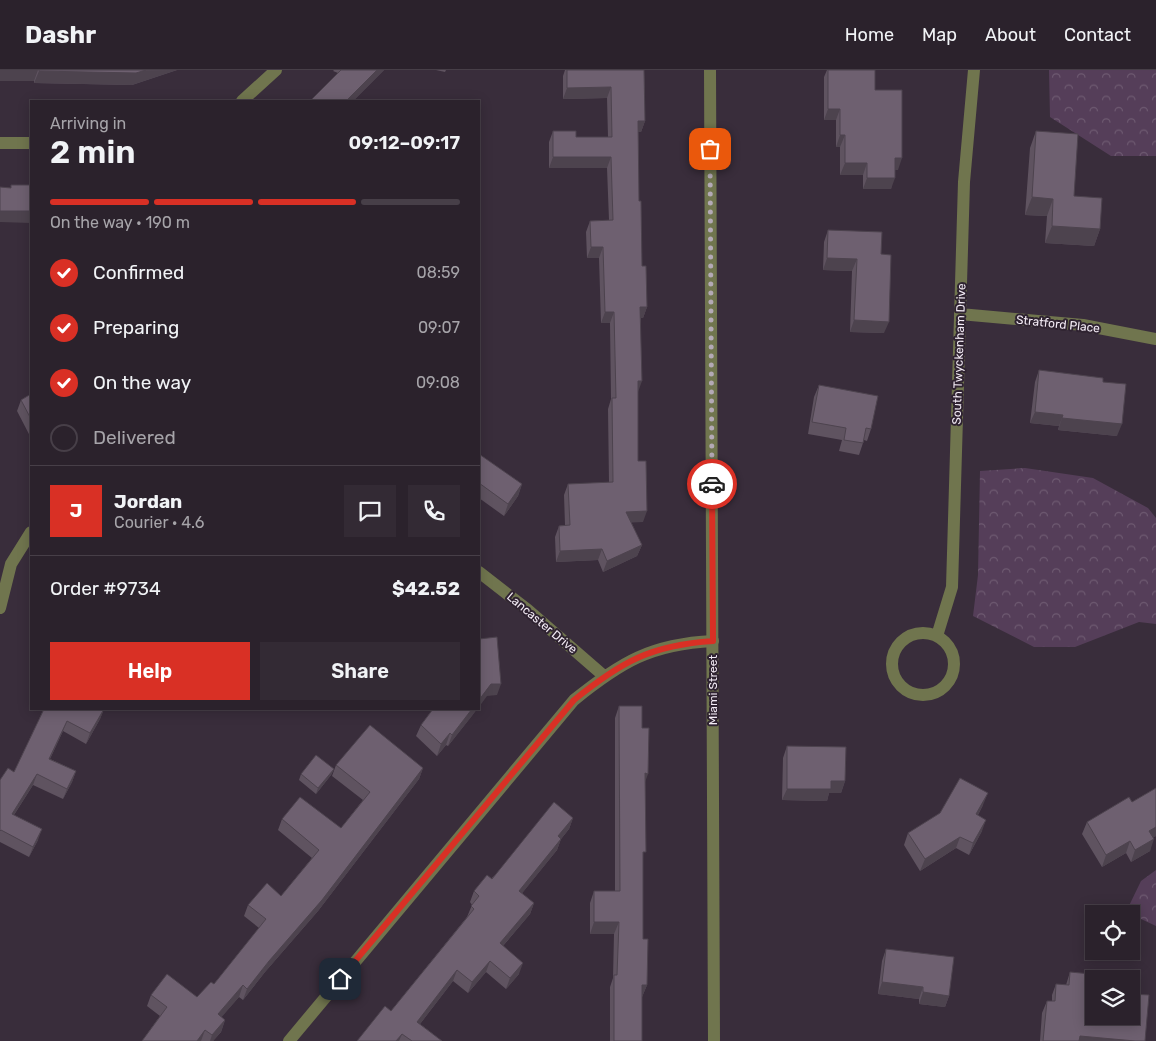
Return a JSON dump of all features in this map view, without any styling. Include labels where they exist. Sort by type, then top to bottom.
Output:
[{"type":"street","points":[[243,100],[276,70]]},
{"type":"street","name":"Miami Street","points":[[710,70],[714,1041]]},
{"type":"street","name":"South Twyckenham Drive","points":[[937,636],[952,588],[964,182],[974,70]]},
{"type":"street","points":[[0,143],[30,143]]},
{"type":"street","name":"Stratford Place","points":[[960,314],[1083,325],[1156,339]]},
{"type":"street","points":[[0,608],[11,564],[30,534]]},
{"type":"street","name":"Lancaster Drive","points":[[480,573],[528,610],[604,676]]},
{"type":"street","points":[[928,633],[937,636],[945,642],[954,659],[952,678],[938,692],[919,696],[910,693],[901,687],[893,675],[892,660],[894,650],[900,642],[913,635],[928,633]]},
{"type":"street","points":[[290,1041],[544,733],[574,700],[604,676],[623,664],[655,650],[688,643],[713,641]]},
{"type":"green space","points":[[1049,70],[1156,70],[1156,156],[1111,156],[1050,117]]},
{"type":"green space","points":[[1025,468],[1093,478],[1148,508],[1156,518],[1156,624],[1139,622],[1075,647],[1034,647],[973,616],[978,575],[980,471]]},
{"type":"green space","points":[[1156,870],[1156,926],[1140,919],[1140,905],[1129,905],[1141,881]]},
{"type":"building","points":[[39,70],[146,70],[136,73]]},
{"type":"building","points":[[341,70],[377,70],[347,100],[311,100]]},
{"type":"building","points":[[567,70],[644,70],[645,121],[638,121],[639,201],[641,201],[642,266],[646,266],[647,307],[640,307],[642,381],[638,381],[638,461],[646,461],[647,511],[626,512],[642,545],[607,561],[602,549],[560,551],[559,526],[570,525],[568,484],[613,482],[612,398],[616,398],[614,312],[605,312],[603,247],[591,247],[590,221],[613,220],[611,157],[553,157],[553,131],[576,131],[576,137],[612,137],[611,87],[567,88]]},
{"type":"building","points":[[828,70],[875,70],[875,90],[902,90],[902,158],[895,158],[895,178],[867,178],[867,163],[845,163],[845,135],[840,135],[840,109],[828,109]]},
{"type":"building","points":[[1036,131],[1078,134],[1074,196],[1102,198],[1100,229],[1052,226],[1053,199],[1032,197]]},
{"type":"building","points":[[11,185],[30,185],[30,211],[0,211],[0,187],[11,188]]},
{"type":"building","points":[[828,230],[882,232],[881,254],[891,255],[889,322],[854,320],[857,259],[827,258]]},
{"type":"building","points":[[1039,370],[1103,378],[1103,382],[1126,384],[1122,424],[1062,418],[1063,415],[1035,412]]},
{"type":"building","points":[[819,385],[878,396],[871,429],[866,428],[863,443],[844,440],[846,428],[812,422]]},
{"type":"building","points":[[30,395],[30,417],[21,400]]},
{"type":"building","points":[[480,455],[522,484],[508,504],[480,484]]},
{"type":"building","points":[[497,637],[501,684],[491,684],[480,699],[480,639]]},
{"type":"building","points":[[619,706],[642,706],[642,728],[649,728],[648,774],[645,773],[646,852],[643,852],[643,939],[648,939],[647,985],[642,985],[642,1041],[614,1041],[614,975],[617,975],[619,922],[594,922],[594,891],[620,891]]},
{"type":"building","points":[[44,710],[103,710],[90,733],[67,721],[49,759],[76,771],[67,789],[37,774],[12,814],[42,829],[33,847],[0,831],[0,780],[8,768],[14,772]]},
{"type":"building","points":[[432,710],[471,710],[452,735],[450,733],[441,744],[421,725]]},
{"type":"building","points":[[370,725],[423,768],[322,900],[247,989],[243,985],[218,1014],[225,1020],[212,1035],[205,1030],[197,1041],[142,1041],[167,1007],[151,995],[167,974],[197,997],[211,982],[214,984],[266,919],[248,905],[267,883],[281,896],[319,850],[282,819],[300,797],[341,828],[370,792],[336,765]]},
{"type":"building","points":[[787,746],[846,747],[845,781],[831,781],[831,789],[787,789]]},
{"type":"building","points":[[316,755],[334,769],[318,788],[301,774]]},
{"type":"building","points":[[960,778],[988,793],[976,814],[986,820],[973,843],[960,837],[925,859],[908,833],[940,813]]},
{"type":"building","points":[[1156,788],[1156,827],[1149,831],[1154,839],[1135,850],[1130,841],[1106,855],[1087,822],[1129,797],[1132,802]]},
{"type":"building","points":[[554,802],[573,818],[558,836],[561,839],[519,891],[534,903],[500,943],[523,963],[510,978],[490,961],[472,982],[457,970],[417,1022],[442,1041],[412,1041],[402,1034],[396,1041],[357,1041],[385,1006],[391,1011],[474,909],[471,906],[479,896],[474,891],[487,875],[492,879]]},
{"type":"building","points":[[886,949],[954,957],[949,996],[923,992],[923,987],[882,982]]},
{"type":"building","points":[[1070,972],[1085,973],[1085,1025],[1140,1025],[1140,994],[1149,995],[1145,1041],[1080,1036],[1079,1041],[1043,1041],[1047,1001],[1055,1001],[1056,984],[1069,985]]},
{"type":"way so far","points":[[710,149],[712,484]]},
{"type":"route","points":[[340,979],[544,733],[574,700],[613,670],[655,650],[688,643],[713,641],[712,484]]}]
